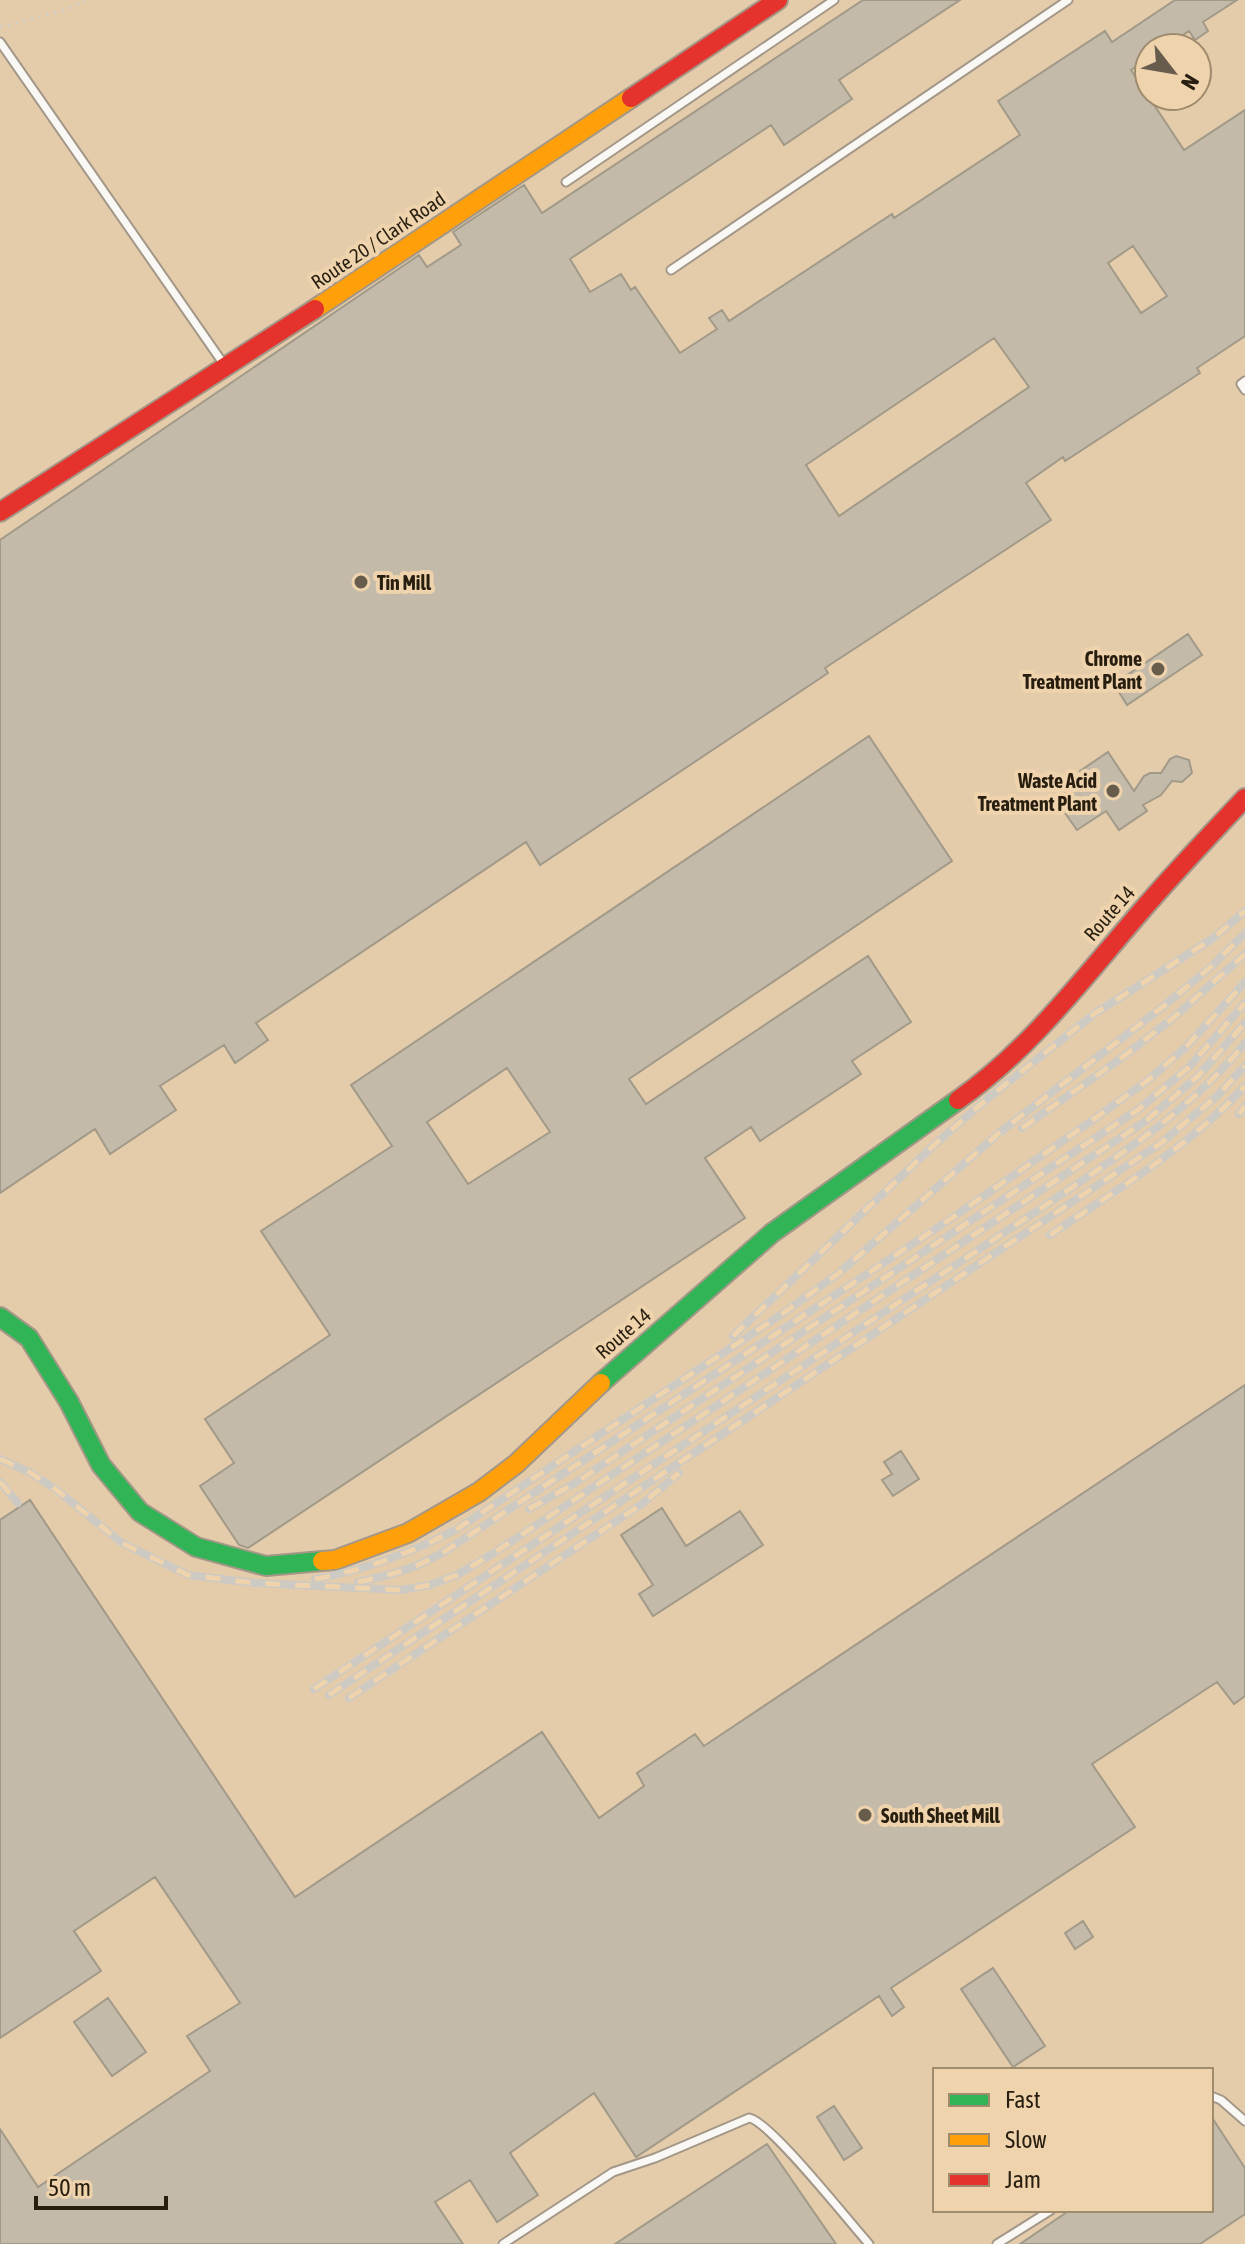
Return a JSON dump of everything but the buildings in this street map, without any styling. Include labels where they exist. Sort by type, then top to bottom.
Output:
[{"type":"street","name":"Route 20 / Clark Road","points":[[0,512],[226,368],[778,0]]},
{"type":"street","name":"Route 14","points":[[0,1317],[29,1338],[69,1402],[101,1465],[140,1512],[196,1547],[266,1566],[335,1560],[408,1533],[479,1492],[516,1464],[624,1361],[772,1233],[985,1081],[1040,1030],[1165,883],[1245,798]]},
{"type":"lane","points":[[566,182],[834,0]]},
{"type":"lane","points":[[671,270],[1068,0]]},
{"type":"lane","points":[[0,42],[226,368]]},
{"type":"lane","points":[[1245,381],[1241,384],[1245,390]]},
{"type":"lane","points":[[1213,2097],[1245,2121]]},
{"type":"lane","points":[[503,2244],[613,2172],[655,2158],[749,2118],[756,2119],[775,2136],[869,2244]]},
{"type":"lane","points":[[997,2244],[1048,2212]]},
{"type":"path","points":[[0,27],[66,10],[85,0]]},
{"type":"shaded area","points":[[0,0],[1245,0],[1245,2244],[0,2244]]},
{"type":"railway","points":[[733,1336],[933,1146],[987,1099],[1094,1014],[1212,939],[1245,911]]},
{"type":"railway","points":[[315,1579],[388,1560],[457,1529],[782,1314],[839,1273],[999,1133],[1165,1005],[1245,933]]},
{"type":"railway","points":[[1022,1128],[1173,1018],[1245,954]]},
{"type":"railway","points":[[358,1582],[404,1570],[447,1550],[952,1218],[1147,1081],[1186,1047],[1245,982]]},
{"type":"railway","points":[[529,1509],[575,1483],[1139,1109],[1189,1067],[1245,1003]]},
{"type":"railway","points":[[0,1459],[31,1473],[58,1491],[122,1543],[188,1575],[255,1583],[401,1590],[430,1585],[457,1575],[494,1553],[1147,1120],[1198,1076],[1245,1023]]},
{"type":"railway","points":[[314,1689],[1122,1153],[1200,1091],[1245,1043]]},
{"type":"railway","points":[[329,1695],[1161,1143],[1217,1096],[1245,1066]]},
{"type":"railway","points":[[1050,1235],[1177,1148],[1245,1086]]},
{"type":"railway","points":[[1239,1114],[1245,1106]]},
{"type":"railway","points":[[349,1698],[642,1504],[679,1473]]},
{"type":"railway","points":[[0,1482],[18,1503]]},
{"type":"traffic: fast","points":[[601,1383],[772,1233],[958,1100]]},
{"type":"traffic: fast","points":[[0,1317],[29,1338],[69,1402],[101,1465],[140,1512],[196,1547],[266,1566],[322,1561]]},
{"type":"traffic: slow","points":[[315,309],[631,98]]},
{"type":"traffic: slow","points":[[322,1561],[335,1560],[408,1533],[479,1492],[516,1464],[601,1383]]},
{"type":"traffic: jam","points":[[631,98],[778,0]]},
{"type":"traffic: jam","points":[[0,512],[315,309]]},
{"type":"traffic: jam","points":[[958,1100],[1031,1037],[1245,798]]},
{"type":"place","name":"Tin Mill","points":[[361,582]]},
{"type":"place","name":"Chrome Treatment Plant","points":[[1158,669]]},
{"type":"place","name":"Waste Acid Treatment Plant","points":[[1113,791]]},
{"type":"place","name":"South Sheet Mill","points":[[865,1815]]}]
